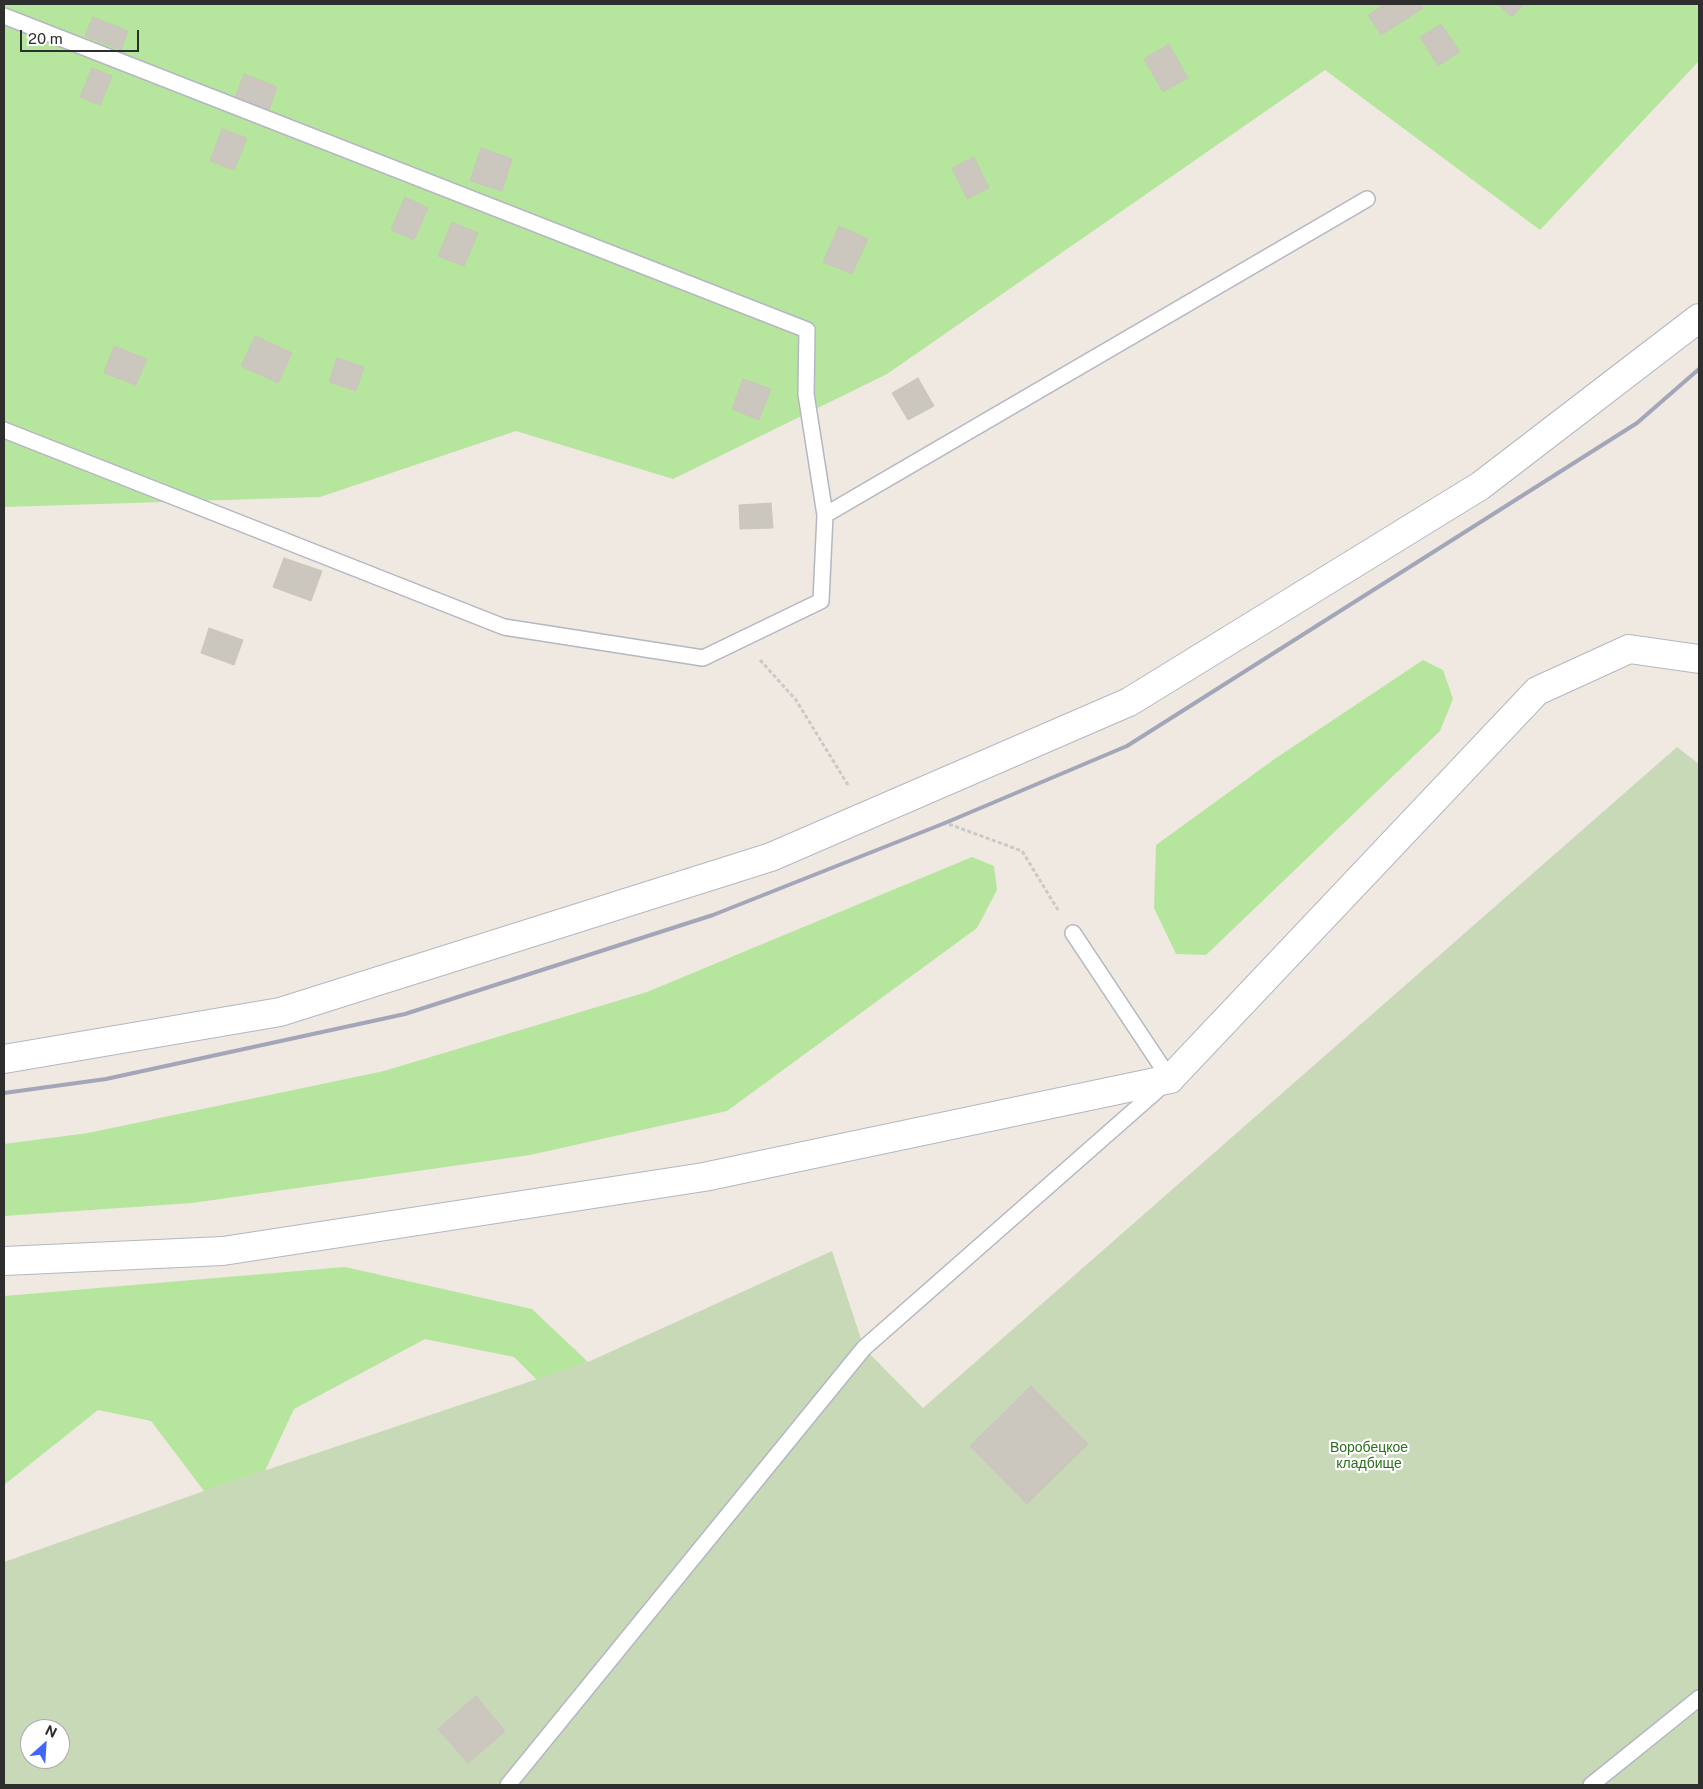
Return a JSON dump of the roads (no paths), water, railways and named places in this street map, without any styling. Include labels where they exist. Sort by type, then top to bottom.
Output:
[{"type":"street","points":[[4,1059],[280,1012],[771,857],[1129,702],[1480,486],[1699,318]]},
{"type":"street","points":[[4,1261],[223,1251],[704,1177],[1170,1079],[1537,691],[1629,649],[1699,660]]},
{"type":"lane","points":[[4,12],[6,4]]},
{"type":"lane","points":[[4,16],[807,330],[806,394],[825,515],[821,601],[703,658],[504,627],[4,430]]},
{"type":"lane","points":[[825,515],[1367,199]]},
{"type":"lane","points":[[508,1785],[864,1348],[1170,1079],[1073,933]]},
{"type":"lane","points":[[1591,1785],[1699,1698]]},
{"type":"railway","points":[[4,1093],[106,1079],[405,1014],[713,915],[945,823],[1127,746],[1637,423],[1699,369]]},
{"type":"park label","name":"Воробецкое кладбище","points":[[1369,1456]]}]
